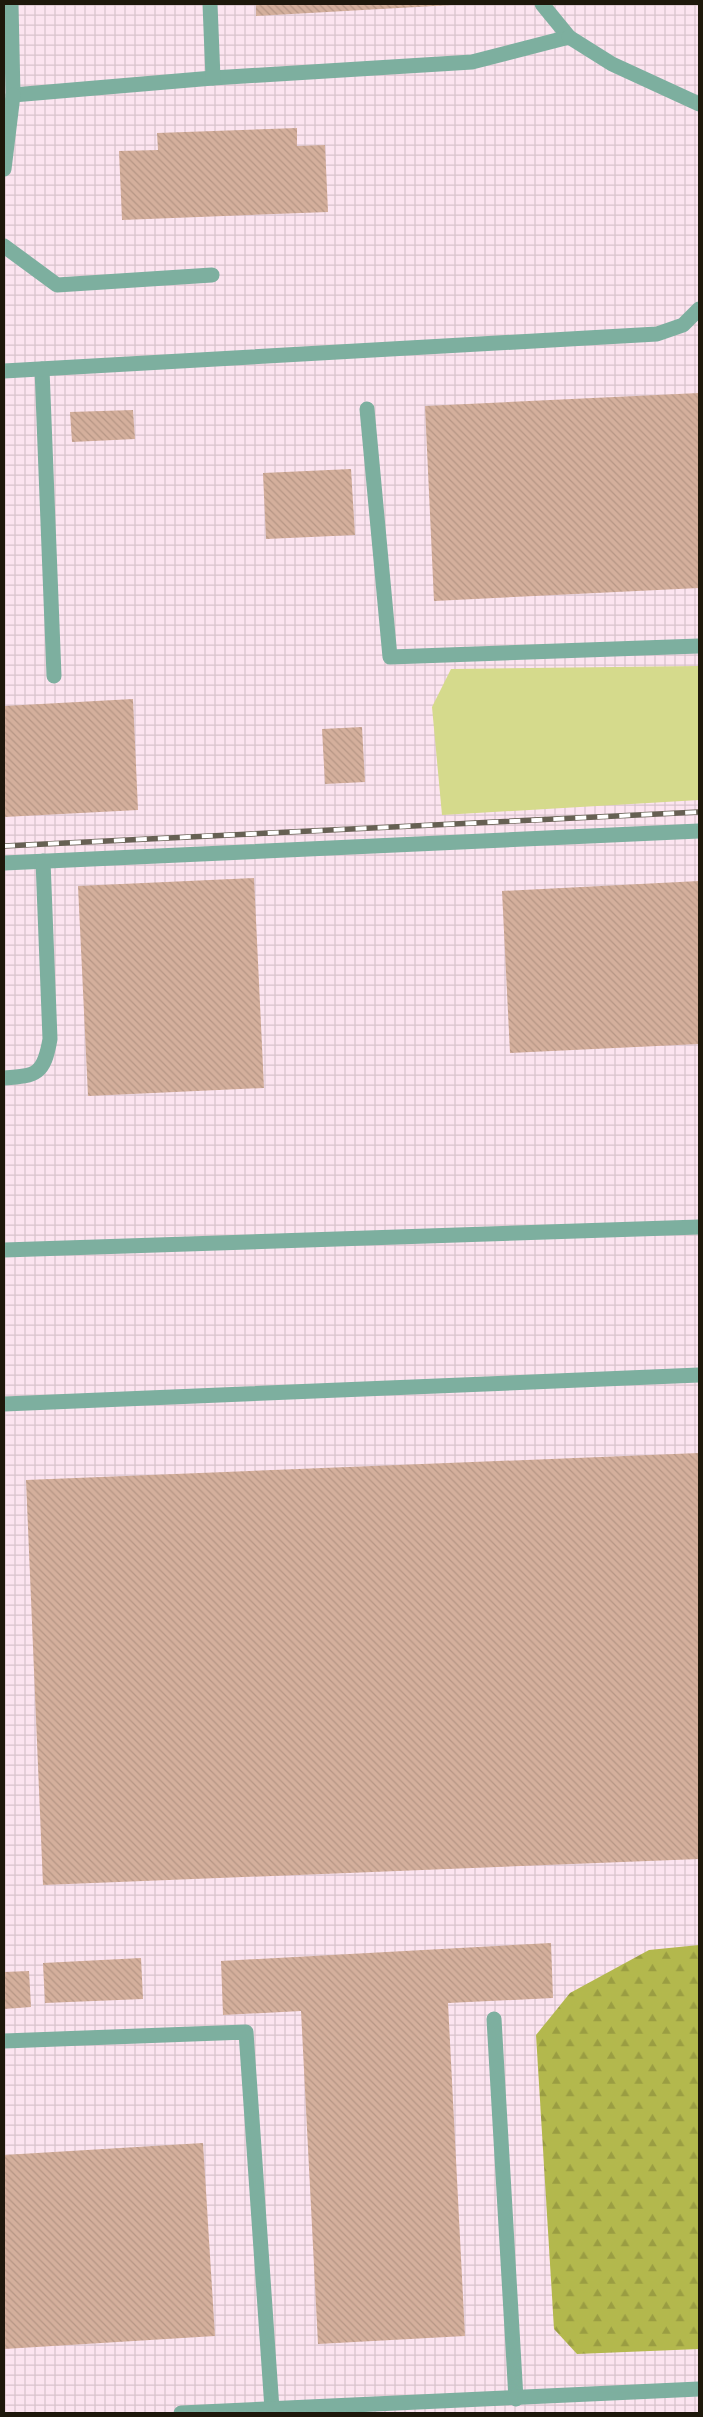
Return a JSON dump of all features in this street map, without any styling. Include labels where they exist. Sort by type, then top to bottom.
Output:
[{"type":"street","points":[[4,169],[13,95],[12,4]]},
{"type":"street","points":[[210,4],[213,78]]},
{"type":"street","points":[[542,4],[569,37],[612,64],[699,104]]},
{"type":"street","points":[[13,95],[213,78],[472,62],[569,37]]},
{"type":"street","points":[[4,246],[57,285],[212,274]]},
{"type":"street","points":[[4,371],[658,334],[683,325],[699,309]]},
{"type":"street","points":[[42,369],[54,676]]},
{"type":"street","points":[[367,409],[390,657],[699,646]]},
{"type":"street","points":[[4,863],[699,831]]},
{"type":"street","points":[[4,1078],[28,1076],[39,1070],[47,1056],[50,1039],[43,861]]},
{"type":"street","points":[[4,1250],[699,1227]]},
{"type":"street","points":[[4,1404],[699,1375]]},
{"type":"street","points":[[494,2019],[516,2399]]},
{"type":"street","points":[[4,2041],[246,2032],[272,2409]]},
{"type":"street","points":[[181,2413],[516,2399],[699,2389]]},
{"type":"shaded area","points":[[4,4],[699,4],[699,2413],[4,2413]]},
{"type":"green space","points":[[699,666],[699,800],[442,815],[432,707],[451,669]]},
{"type":"green space","points":[[699,1945],[699,2349],[577,2354],[554,2329],[536,2035],[570,1993],[649,1950]]},
{"type":"building","points":[[256,4],[452,4],[452,5],[256,16]]},
{"type":"building","points":[[297,128],[297,146],[325,145],[328,212],[122,220],[119,151],[158,150],[157,133]]},
{"type":"building","points":[[699,393],[699,588],[434,601],[425,406]]},
{"type":"building","points":[[133,410],[135,439],[72,442],[70,412]]},
{"type":"building","points":[[351,469],[355,535],[266,539],[263,473]]},
{"type":"building","points":[[133,699],[138,810],[4,817],[4,706]]},
{"type":"building","points":[[362,727],[365,782],[325,784],[322,729]]},
{"type":"building","points":[[254,878],[264,1088],[88,1096],[78,886]]},
{"type":"building","points":[[699,881],[699,1044],[510,1053],[502,891]]},
{"type":"building","points":[[699,1453],[699,1859],[43,1885],[26,1480]]},
{"type":"building","points":[[551,1943],[553,1998],[448,2003],[465,2336],[318,2344],[301,2011],[223,2015],[221,1961]]},
{"type":"building","points":[[141,1958],[143,1999],[45,2003],[43,1963]]},
{"type":"building","points":[[29,1971],[31,2007],[4,2009],[4,1972]]},
{"type":"building","points":[[203,2143],[215,2336],[4,2349],[4,2155]]},
{"type":"railway","points":[[4,846],[699,812]]}]
